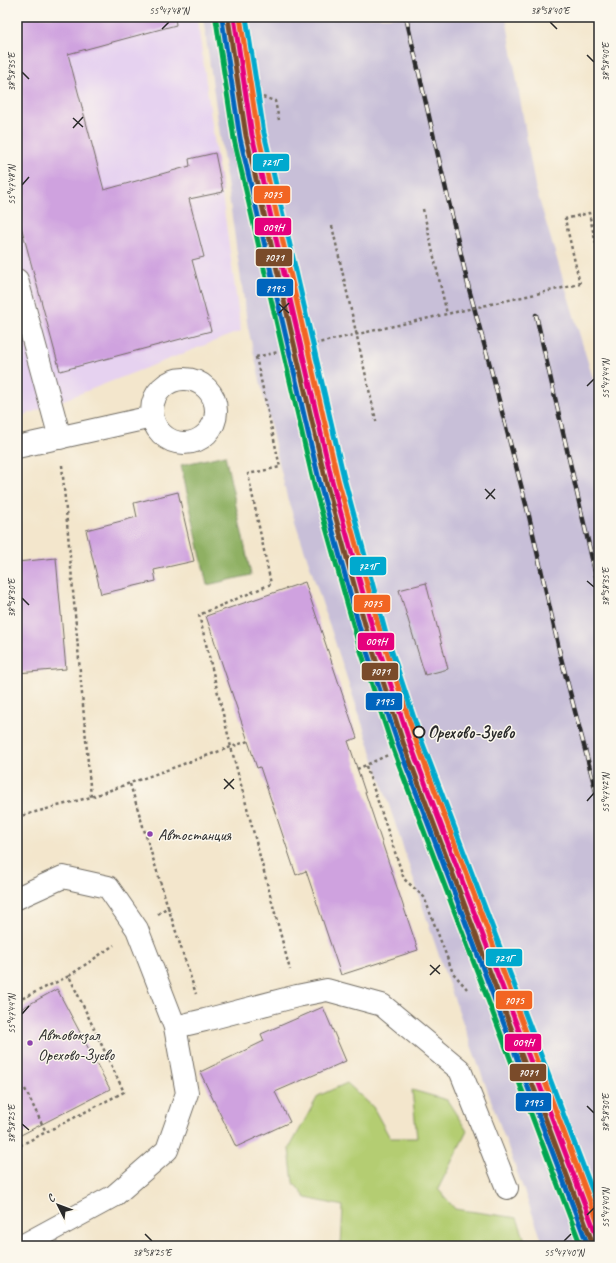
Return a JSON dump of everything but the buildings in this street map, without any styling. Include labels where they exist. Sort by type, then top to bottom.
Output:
[{"type":"street","points":[[17,280],[60,438]]},
{"type":"street","points":[[17,447],[152,418]]},
{"type":"street","points":[[17,898],[63,877],[108,887],[137,929],[175,1027],[188,1093],[167,1150],[114,1196],[22,1246]]},
{"type":"street","points":[[175,1027],[297,996],[327,990],[382,1005],[460,1070],[507,1188]]},
{"type":"path","points":[[223,17],[234,88],[275,101],[279,120]]},
{"type":"path","points":[[423,209],[447,314]]},
{"type":"path","points":[[297,996],[231,747],[199,615],[271,584],[248,474],[280,467],[256,357],[580,284],[565,219],[589,214],[599,257]]},
{"type":"path","points":[[332,226],[376,425]]},
{"type":"path","points":[[60,438],[91,797]]},
{"type":"path","points":[[17,817],[91,797],[248,741]]},
{"type":"path","points":[[358,769],[388,755]]},
{"type":"path","points":[[366,766],[404,879],[424,897],[453,973],[467,990]]},
{"type":"path","points":[[168,907],[205,1020]]},
{"type":"path","points":[[17,1001],[69,976],[124,1092],[17,1147]]},
{"type":"path","points":[[25,1089],[46,1132]]},
{"type":"shaded area","points":[[17,17],[197,17],[241,331],[17,418]]},
{"type":"shaded area","points":[[203,17],[506,17],[535,186],[599,399],[599,1246],[544,1246],[443,968],[287,497],[248,328]]},
{"type":"green space","points":[[225,455],[251,575],[207,585],[181,465]]},
{"type":"green space","points":[[347,1083],[373,1107],[390,1138],[417,1138],[412,1090],[447,1100],[467,1131],[438,1189],[455,1209],[517,1218],[527,1246],[341,1246],[343,1206],[306,1198],[293,1182],[289,1149],[318,1096]]},
{"type":"railway","points":[[406,17],[469,289],[529,516],[561,658],[599,803]]},
{"type":"railway","points":[[536,315],[599,589]]},
{"type":"transit line","name":"009Н","points":[[234,17],[252,135],[332,481],[375,637],[410,743],[599,1242]]},
{"type":"transit line","name":"7075","points":[[240,17],[258,134],[338,480],[381,635],[416,741],[599,1225]]},
{"type":"transit line","name":"721Г","points":[[246,17],[264,133],[344,478],[386,634],[421,739],[599,1208]]},
{"type":"transit line","name":"7071","points":[[228,18],[246,136],[326,482],[369,639],[404,745],[593,1244]]},
{"type":"transit line","name":"7195","points":[[222,19],[240,138],[320,484],[363,640],[399,747],[588,1246]]},
{"type":"transit line","points":[[216,20],[234,139],[314,485],[358,642],[393,749],[581,1246]]},
{"type":"place","name":"Орехово-Зуево","points":[[419,732]]},
{"type":"place","name":"Автостанция","points":[[150,834]]},
{"type":"place","name":"Автовокзал Орехово-Зуево","points":[[30,1043]]}]
